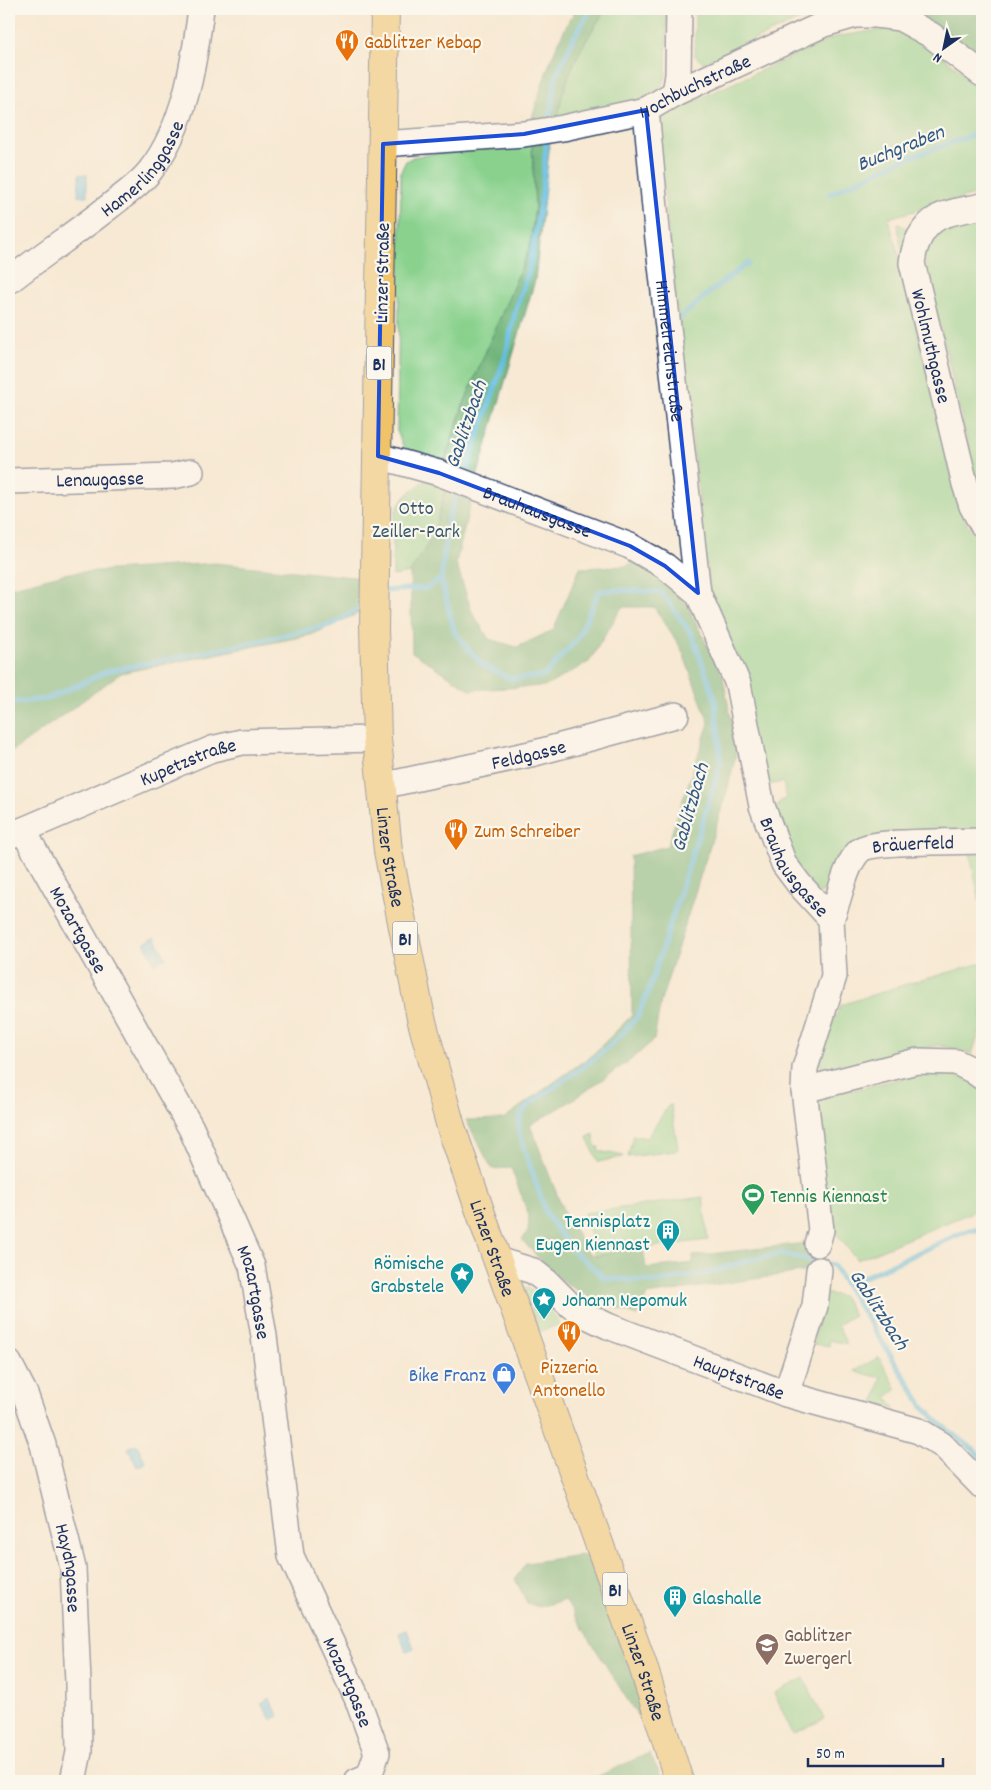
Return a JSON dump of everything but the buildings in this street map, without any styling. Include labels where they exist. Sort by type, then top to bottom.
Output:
[{"type":"main road","name":"Linzer Straße","points":[[384,9],[375,594],[377,739],[388,851],[421,1018],[451,1127],[642,1663],[679,1781]]},
{"type":"street","name":"Hamerlinggasse","points":[[9,284],[140,182],[153,166],[163,151],[179,117],[191,68],[201,9]]},
{"type":"street","points":[[675,93],[678,75],[679,9]]},
{"type":"street","name":"Hochbuchstraße","points":[[383,144],[524,134],[563,128],[646,110],[675,93],[824,24],[855,15],[899,14],[931,35],[982,74]]},
{"type":"street","name":"Himmelreichstraße","points":[[646,110],[657,230],[698,593]]},
{"type":"street","name":"Wohlmuthgasse","points":[[982,206],[939,217],[922,232],[913,248],[912,263],[965,484],[972,506],[982,524]]},
{"type":"street","name":"Brauhausgasse","points":[[378,456],[439,473],[630,546],[665,566],[698,593],[738,684],[762,806],[784,864],[798,884],[831,919],[834,976],[806,1068],[804,1090],[821,1223],[820,1237],[817,1244]]},
{"type":"street","name":"Lenaugasse","points":[[9,481],[173,476],[191,472]]},
{"type":"street","points":[[665,566],[694,559]]},
{"type":"street","name":"Feldgasse","points":[[381,786],[535,753],[676,715]]},
{"type":"street","name":"Kupetzstraße","points":[[16,833],[212,749],[242,742],[377,739]]},
{"type":"street","name":"Mozartgasse","points":[[16,833],[192,1128],[252,1266],[264,1336],[291,1556],[357,1698],[377,1752],[368,1776],[357,1781]]},
{"type":"street","name":"Bräuerfeld","points":[[831,919],[850,864],[860,849],[878,844],[982,841]]},
{"type":"street","points":[[804,1090],[917,1060],[956,1062],[982,1077]]},
{"type":"street","name":"Hauptstraße","points":[[498,1260],[533,1271],[547,1282],[570,1306],[585,1315],[786,1394],[920,1431],[942,1445],[982,1486]]},
{"type":"street","points":[[786,1394],[815,1306],[819,1270]]},
{"type":"street","name":"Haydngasse","points":[[9,1364],[25,1394],[43,1445],[73,1568],[79,1752],[73,1781]]},
{"type":"highlighted area","points":[[646,110],[698,593],[665,566],[630,546],[439,473],[378,456],[383,144],[524,134]]},
{"type":"green space","points":[[576,9],[606,9],[575,61],[564,89],[558,119],[532,118],[550,62]]},
{"type":"green space","points":[[606,9],[667,9],[666,75],[664,82],[659,89],[638,101],[611,109],[558,119],[564,89],[575,61]]},
{"type":"green space","points":[[695,9],[823,9],[703,63],[695,56]]},
{"type":"green space","points":[[912,9],[982,9],[982,63],[914,14]]},
{"type":"green space","points":[[890,28],[923,42],[982,86],[982,193],[888,218],[901,262],[957,500],[967,524],[982,545],[982,833],[879,835],[831,891],[818,893],[799,874],[775,807],[779,806],[778,803],[786,798],[783,782],[767,785],[712,615],[656,121],[709,94],[835,37]]},
{"type":"green space","points":[[550,141],[535,280],[477,477],[444,462],[463,406],[530,247],[535,207],[532,144]]},
{"type":"green space","points":[[532,144],[535,207],[530,247],[463,406],[444,462],[404,448],[397,431],[401,171],[406,161],[413,157],[451,151]]},
{"type":"green space","points":[[982,217],[982,505],[923,253],[938,229]]},
{"type":"green space","points":[[898,223],[909,230],[912,235],[905,257],[900,244]]},
{"type":"green space","name":"Otto Zeiller-Park","points":[[426,480],[446,486],[433,537],[410,573],[393,576],[393,531],[396,510],[405,497]]},
{"type":"green space","points":[[446,486],[472,496],[456,563],[472,612],[489,639],[517,647],[553,630],[580,568],[625,566],[640,560],[676,583],[723,677],[737,750],[728,788],[661,1001],[654,1040],[631,1060],[568,1103],[530,1125],[565,1215],[589,1253],[595,1256],[643,1248],[646,1268],[693,1263],[693,1256],[805,1243],[810,1244],[815,1270],[647,1295],[638,1316],[580,1293],[546,1266],[522,1240],[528,1231],[529,1216],[511,1168],[492,1169],[466,1120],[503,1119],[592,1055],[632,1015],[630,856],[667,846],[709,723],[681,648],[654,607],[622,607],[589,662],[546,686],[470,690],[412,652],[410,573],[433,536]]},
{"type":"green space","points":[[215,563],[364,578],[359,613],[311,635],[121,673],[9,754],[9,588],[68,573]]},
{"type":"green space","points":[[970,854],[982,854],[982,914]]},
{"type":"green space","points":[[982,963],[982,1024],[972,1054],[938,1045],[822,1071],[819,1060],[830,1028],[841,1005]]},
{"type":"green space","points":[[949,1073],[971,1080],[982,1092],[982,1208],[857,1260],[825,1219],[817,1094],[835,1094],[920,1074]]},
{"type":"green space","points":[[671,1105],[678,1149],[676,1151],[628,1157],[633,1135],[647,1138],[668,1106]]},
{"type":"green space","points":[[594,1134],[594,1142],[596,1147],[599,1147],[598,1151],[624,1156],[598,1162],[587,1137]]},
{"type":"green space","points":[[703,1197],[708,1240],[595,1256],[584,1213]]},
{"type":"green space","points":[[523,1287],[534,1292],[539,1297],[560,1324],[539,1332]]},
{"type":"green space","points":[[823,1293],[843,1296],[854,1315],[837,1325],[847,1344],[830,1340],[829,1346],[813,1344]]},
{"type":"green space","points":[[879,1357],[897,1389],[887,1397],[896,1409],[874,1405],[881,1376],[877,1377],[854,1371]]},
{"type":"green space","points":[[587,1554],[648,1718],[640,1720],[565,1600],[539,1607],[527,1603],[515,1579],[526,1563]]},
{"type":"green space","points":[[804,1678],[824,1719],[793,1734],[774,1693]]},
{"type":"green space","points":[[649,1753],[660,1773],[661,1781],[587,1781]]},
{"type":"water","points":[[79,174],[87,175],[87,196],[78,196]]},
{"type":"water","points":[[155,937],[166,958],[155,963],[144,943]]},
{"type":"water","points":[[137,1444],[146,1463],[137,1467],[128,1448]]},
{"type":"water","points":[[407,1630],[414,1648],[406,1652],[399,1633]]},
{"type":"water","points":[[269,1698],[279,1716],[271,1720],[261,1703]]},
{"type":"waterway","name":"Gablitzbach","points":[[549,124],[556,76],[574,37],[591,9]]},
{"type":"waterway","name":"Buchgraben","points":[[830,194],[899,161],[982,132]]},
{"type":"waterway","name":"Gablitzbach","points":[[464,477],[506,355],[515,312],[530,266],[542,193],[547,136]]},
{"type":"waterway","name":"Buchgraben","points":[[680,318],[748,263]]},
{"type":"waterway","name":"Gablitzbach","points":[[460,488],[448,519],[441,579],[455,633],[481,664],[511,679],[544,676],[578,638],[599,591],[661,592],[692,635],[715,699],[721,764],[650,987],[638,1016],[615,1041],[591,1061],[527,1106],[521,1114],[518,1125],[547,1215],[571,1249],[605,1278],[656,1282],[708,1273],[753,1259],[781,1254],[833,1265],[923,1406],[940,1424],[974,1450],[982,1459]]},
{"type":"waterway","points":[[383,591],[426,588],[441,579]]},
{"type":"waterway","points":[[9,703],[47,699],[108,671],[247,644],[333,624],[358,609],[361,593],[366,593]]},
{"type":"waterway","points":[[846,1285],[969,1230],[982,1230]]},
{"type":"place","name":"Gablitzer Kebap","points":[[347,62]]},
{"type":"place","name":"Zum Schreiber","points":[[456,851]]},
{"type":"place","name":"Tennis Kiennast","points":[[753,1216]]},
{"type":"place","name":"Tennisplatz Eugen Kiennast","points":[[668,1252]]},
{"type":"place","name":"Römische Grabstele","points":[[462,1295]]},
{"type":"place","name":"Johann Nepomuk","points":[[544,1320]]},
{"type":"place","name":"Pizzeria Antonello","points":[[569,1353]]},
{"type":"place","name":"Bike Franz","points":[[504,1395]]},
{"type":"place","name":"Glashalle","points":[[675,1618]]},
{"type":"place","name":"Gablitzer Zwergerl","points":[[767,1666]]}]
